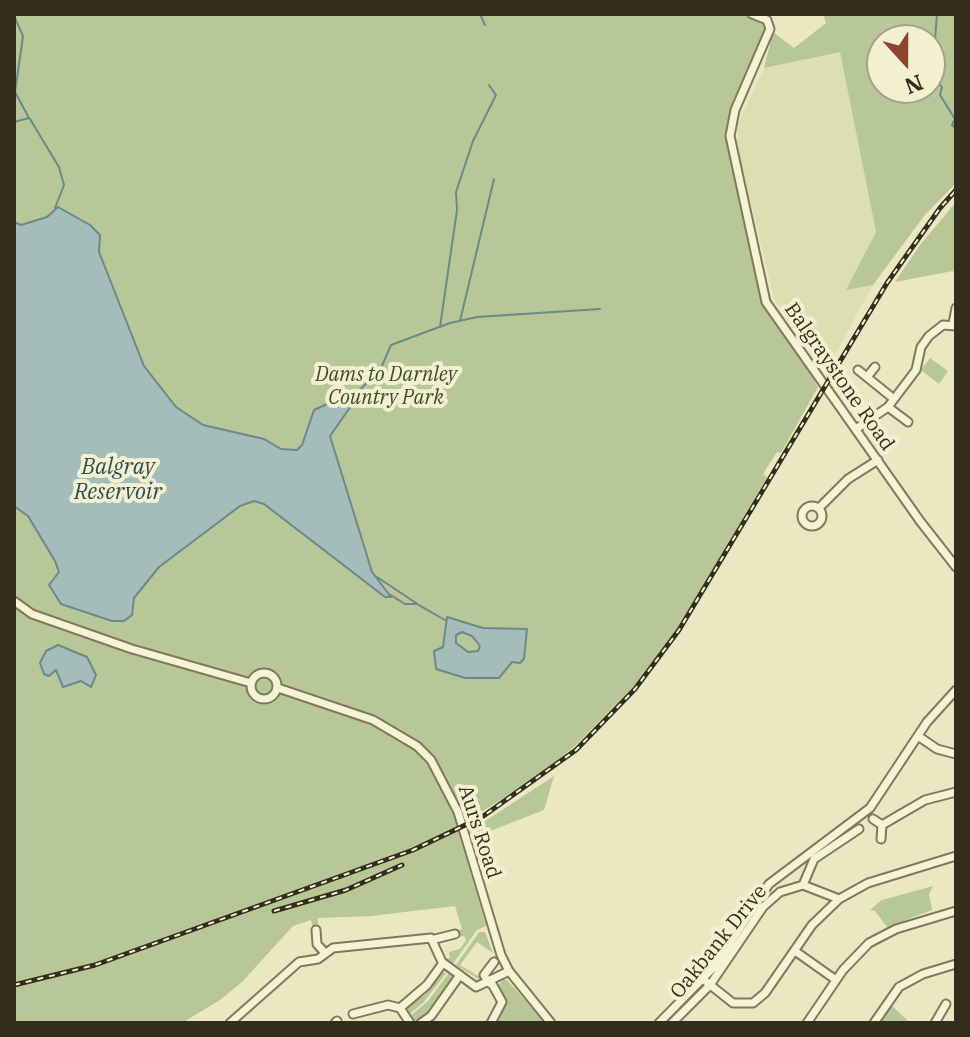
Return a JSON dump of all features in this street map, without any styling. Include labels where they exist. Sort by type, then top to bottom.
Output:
[{"type":"street","name":"Balgraystone Road","points":[[752,14],[767,20],[770,29],[735,110],[730,136],[765,297],[956,567]]},
{"type":"street","points":[[856,429],[888,407],[916,370],[920,349],[929,336],[943,325],[955,325],[956,308]]},
{"type":"street","points":[[867,377],[875,367]]},
{"type":"street","points":[[858,370],[894,399]]},
{"type":"street","points":[[888,407],[908,422]]},
{"type":"street","points":[[819,508],[848,479],[878,460]]},
{"type":"street","points":[[812,505],[819,508],[823,513],[820,523],[808,525],[803,521],[800,508],[812,505]]},
{"type":"street","points":[[820,523],[827,530]]},
{"type":"street","name":"Aurs Road","points":[[14,601],[42,618],[132,649],[251,683]]},
{"type":"street","name":"Aurs Road","points":[[267,672],[274,676],[278,688],[273,696],[264,699],[255,696],[251,683],[255,676],[267,672]]},
{"type":"street","name":"Aurs Road","points":[[278,688],[373,720],[417,746],[431,760],[458,812],[496,942],[509,971],[551,1023]]},
{"type":"street","points":[[659,1023],[707,982],[763,890],[870,808],[918,736],[956,690]]},
{"type":"street","points":[[918,736],[937,749],[956,754]]},
{"type":"street","points":[[882,825],[925,800],[956,792]]},
{"type":"street","points":[[873,819],[882,825]]},
{"type":"street","points":[[881,839],[882,825]]},
{"type":"street","points":[[839,899],[803,885],[814,859],[855,834]]},
{"type":"street","points":[[707,982],[733,1003],[753,1003],[765,993],[812,925],[839,899],[868,883],[956,856]]},
{"type":"street","name":"Oakbank Drive","points":[[672,1023],[763,907],[780,892],[803,885]]},
{"type":"street","points":[[807,1023],[858,953],[881,935],[956,911]]},
{"type":"street","points":[[316,930],[317,944],[325,953]]},
{"type":"street","points":[[230,1023],[299,962],[318,959],[333,948],[435,939],[455,934]]},
{"type":"street","points":[[435,939],[443,963],[476,987],[509,971]]},
{"type":"street","points":[[795,951],[836,980]]},
{"type":"street","points":[[491,1023],[502,1002],[484,975],[494,962]]},
{"type":"street","points":[[400,1008],[427,985],[443,963]]},
{"type":"street","points":[[874,1023],[899,987],[923,974],[956,964]]},
{"type":"street","points":[[421,1023],[431,1016],[460,975]]},
{"type":"street","points":[[935,1023],[946,1004]]},
{"type":"street","points":[[353,1014],[388,1005],[400,1008],[410,1023]]},
{"type":"green space","name":"Dams to Darnley Country Park","points":[[14,14],[744,14],[767,24],[743,90],[728,117],[729,138],[764,297],[818,387],[781,453],[777,452],[763,474],[767,477],[678,629],[636,684],[574,747],[535,779],[457,827],[486,926],[477,930],[452,965],[445,959],[450,958],[449,952],[460,949],[466,940],[464,936],[440,940],[462,929],[455,906],[371,916],[318,918],[318,928],[313,929],[311,920],[293,926],[242,982],[220,1000],[182,1023],[14,1023]]},
{"type":"green space","points":[[823,14],[956,14],[956,183],[924,216],[873,285],[846,290],[876,232],[840,52],[764,68],[773,32],[794,48],[826,23]]},
{"type":"green space","points":[[840,51],[876,232],[847,289],[873,285],[826,371],[774,299],[737,145],[738,124],[764,68]]},
{"type":"green space","points":[[956,202],[956,278],[953,271],[895,282],[920,245]]},
{"type":"green space","points":[[930,358],[948,371],[939,384],[921,370]]},
{"type":"green space","points":[[554,776],[544,810],[472,838],[470,831]]},
{"type":"green space","points":[[933,886],[929,894],[932,910],[887,927],[875,911],[870,910],[882,900]]},
{"type":"green space","points":[[479,932],[485,932],[493,953],[477,942],[460,965],[483,979],[480,980],[456,965]]},
{"type":"green space","points":[[447,972],[423,1003],[408,1015],[407,1005],[425,995],[440,973]]},
{"type":"green space","points":[[449,973],[453,979],[428,1010],[429,1015],[414,1023],[409,1017],[428,1001]]},
{"type":"green space","points":[[503,979],[545,1023],[494,1023],[505,1002],[497,987]]},
{"type":"green space","points":[[890,1004],[908,1021],[912,1023],[877,1023]]},
{"type":"water","name":"Balgray Reservoir","points":[[58,207],[90,225],[100,235],[99,252],[144,366],[176,407],[203,425],[264,439],[281,449],[297,450],[302,445],[314,410],[349,394],[358,396],[330,436],[372,572],[391,597],[385,597],[264,504],[254,501],[240,506],[159,567],[134,598],[132,615],[124,621],[112,621],[61,604],[49,585],[59,572],[55,561],[28,516],[14,506],[14,222],[21,225],[47,217]]},
{"type":"water","points":[[447,617],[483,628],[527,629],[524,659],[520,663],[512,662],[499,678],[465,678],[436,669],[434,651],[443,647]],"holes":[[[462,632],[472,636],[480,646],[478,651],[468,652],[456,643],[456,635]]]},
{"type":"water","points":[[58,645],[87,657],[96,675],[91,687],[81,681],[63,687],[56,670],[49,676],[44,674],[40,663],[46,651]]},
{"type":"waterway","points":[[480,14],[485,25]]},
{"type":"waterway","points":[[937,14],[933,65],[935,80],[942,87],[940,95],[955,119],[952,125],[956,129]]},
{"type":"waterway","points":[[14,16],[23,36],[15,92],[29,118],[14,122]]},
{"type":"waterway","points":[[440,327],[457,210],[456,192],[473,141],[496,95],[489,85]]},
{"type":"waterway","points":[[30,119],[59,167],[64,185],[55,208]]},
{"type":"waterway","points":[[460,321],[494,179]]},
{"type":"waterway","points":[[355,395],[381,368],[391,345],[450,323],[477,317],[600,309]]},
{"type":"waterway","points":[[377,577],[416,603]]},
{"type":"waterway","points":[[389,594],[405,604],[417,604],[445,620]]},
{"type":"railway","points":[[14,985],[95,965],[413,850],[482,817],[576,750],[635,689],[679,630],[887,283],[956,190]]},
{"type":"railway","points":[[274,911],[346,890],[402,865]]}]
